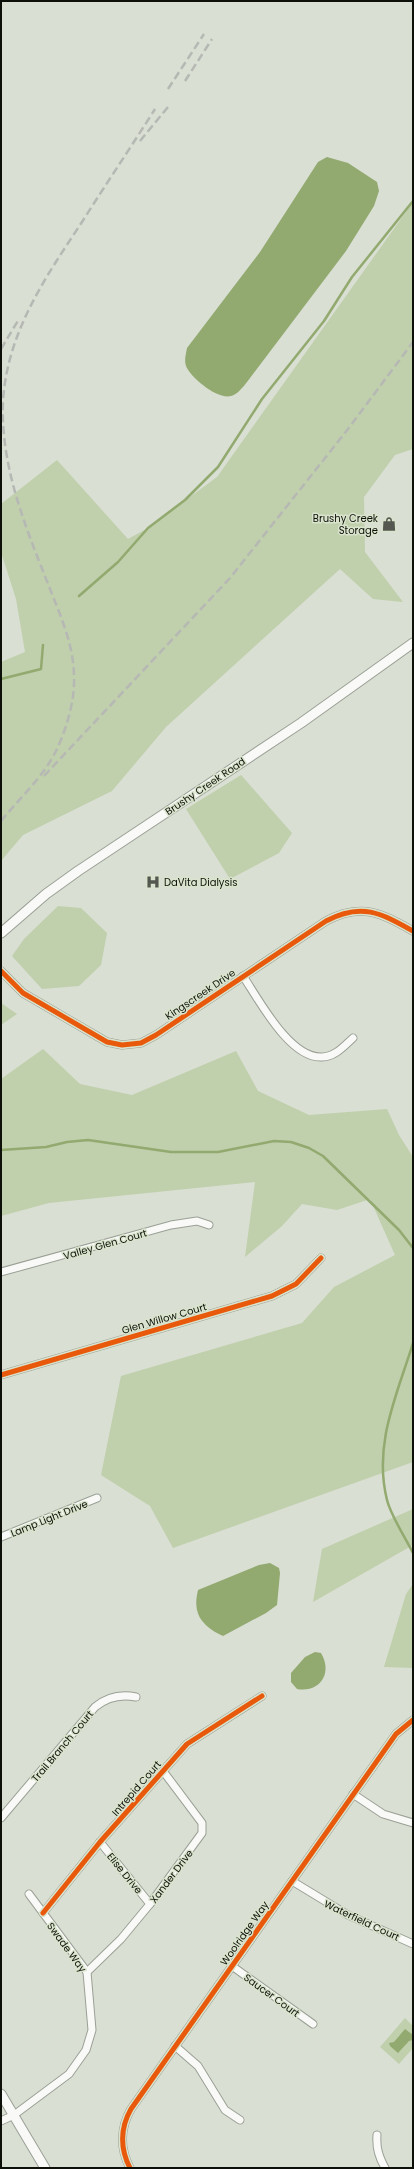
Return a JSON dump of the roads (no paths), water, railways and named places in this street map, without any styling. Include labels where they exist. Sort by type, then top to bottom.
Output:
[{"type":"main road","name":"Brushy Creek Road","points":[[1,933],[46,894],[78,871],[301,723],[413,643]]},
{"type":"main road","points":[[1,2094],[45,2168]]},
{"type":"street","name":"Kingscreek Drive","points":[[1,971],[29,997],[107,1042],[122,1045],[141,1043],[156,1035],[326,921],[342,912],[357,910],[374,912],[413,931]]},
{"type":"street","points":[[243,976],[288,1042],[309,1055],[323,1057],[337,1053],[353,1038]]},
{"type":"street","name":"Valley Glen Court","points":[[1,1272],[171,1225],[197,1221],[209,1225]]},
{"type":"street","name":"Glen Willow Court","points":[[1,1375],[272,1296],[296,1284],[321,1258]]},
{"type":"street","name":"Lamp Light Drive","points":[[1,1538],[97,1498]]},
{"type":"street","name":"Trail Branch Court","points":[[1,1818],[95,1707],[109,1698],[126,1695],[136,1697]]},
{"type":"street","name":"Intrepid Court","points":[[42,1913],[100,1842],[187,1744],[262,1696]]},
{"type":"street","name":"Woolridge Way","points":[[130,2168],[122,2147],[124,2124],[127,2116],[396,1734],[413,1720]]},
{"type":"street","name":"Xander Drive","points":[[87,1972],[121,1939],[150,1904],[200,1836],[203,1828],[202,1823],[163,1771]]},
{"type":"street","points":[[353,1794],[383,1814],[413,1823]]},
{"type":"street","name":"Elise Drive","points":[[100,1842],[150,1904]]},
{"type":"street","name":"Waterfield Court","points":[[292,1881],[348,1915],[413,1944]]},
{"type":"street","name":"Swade Way","points":[[1,2121],[14,2115],[69,2074],[86,2050],[92,2030],[87,1972],[29,1894]]},
{"type":"street","name":"Saucer Court","points":[[232,1966],[313,2024]]},
{"type":"street","points":[[175,2046],[189,2056],[198,2066],[225,2110],[240,2120]]},
{"type":"street","points":[[377,2135],[376,2145],[378,2155],[385,2168]]},
{"type":"waterway","points":[[79,596],[118,562],[148,528],[185,500],[218,467],[262,399],[324,321],[352,277],[413,201]]},
{"type":"waterway","points":[[1,679],[41,669],[43,645]]},
{"type":"waterway","points":[[1,1150],[46,1147],[67,1142],[88,1140],[171,1152],[218,1152],[274,1141],[291,1142],[309,1148],[323,1156],[399,1230],[413,1248]]},
{"type":"waterway","points":[[413,1343],[389,1420],[383,1459],[383,1479],[387,1500],[395,1520],[413,1553]]},
{"type":"railway","points":[[168,89],[204,34]]},
{"type":"railway","points":[[185,81],[212,39]]},
{"type":"railway","points":[[140,141],[168,107]]},
{"type":"railway","points":[[1,821],[37,780],[55,753],[69,716],[74,686],[72,654],[66,632],[32,543],[16,497],[10,473],[3,425],[3,400],[6,375],[12,351],[30,306],[55,264],[155,109]]},
{"type":"railway","points":[[1,349],[19,319]]},
{"type":"railway","points":[[44,776],[230,578],[348,429],[413,342]]},
{"type":"place","name":"Brushy Creek Storage","points":[[389,524]]},
{"type":"place","name":"DaVita Dialysis","points":[[153,882]]}]
